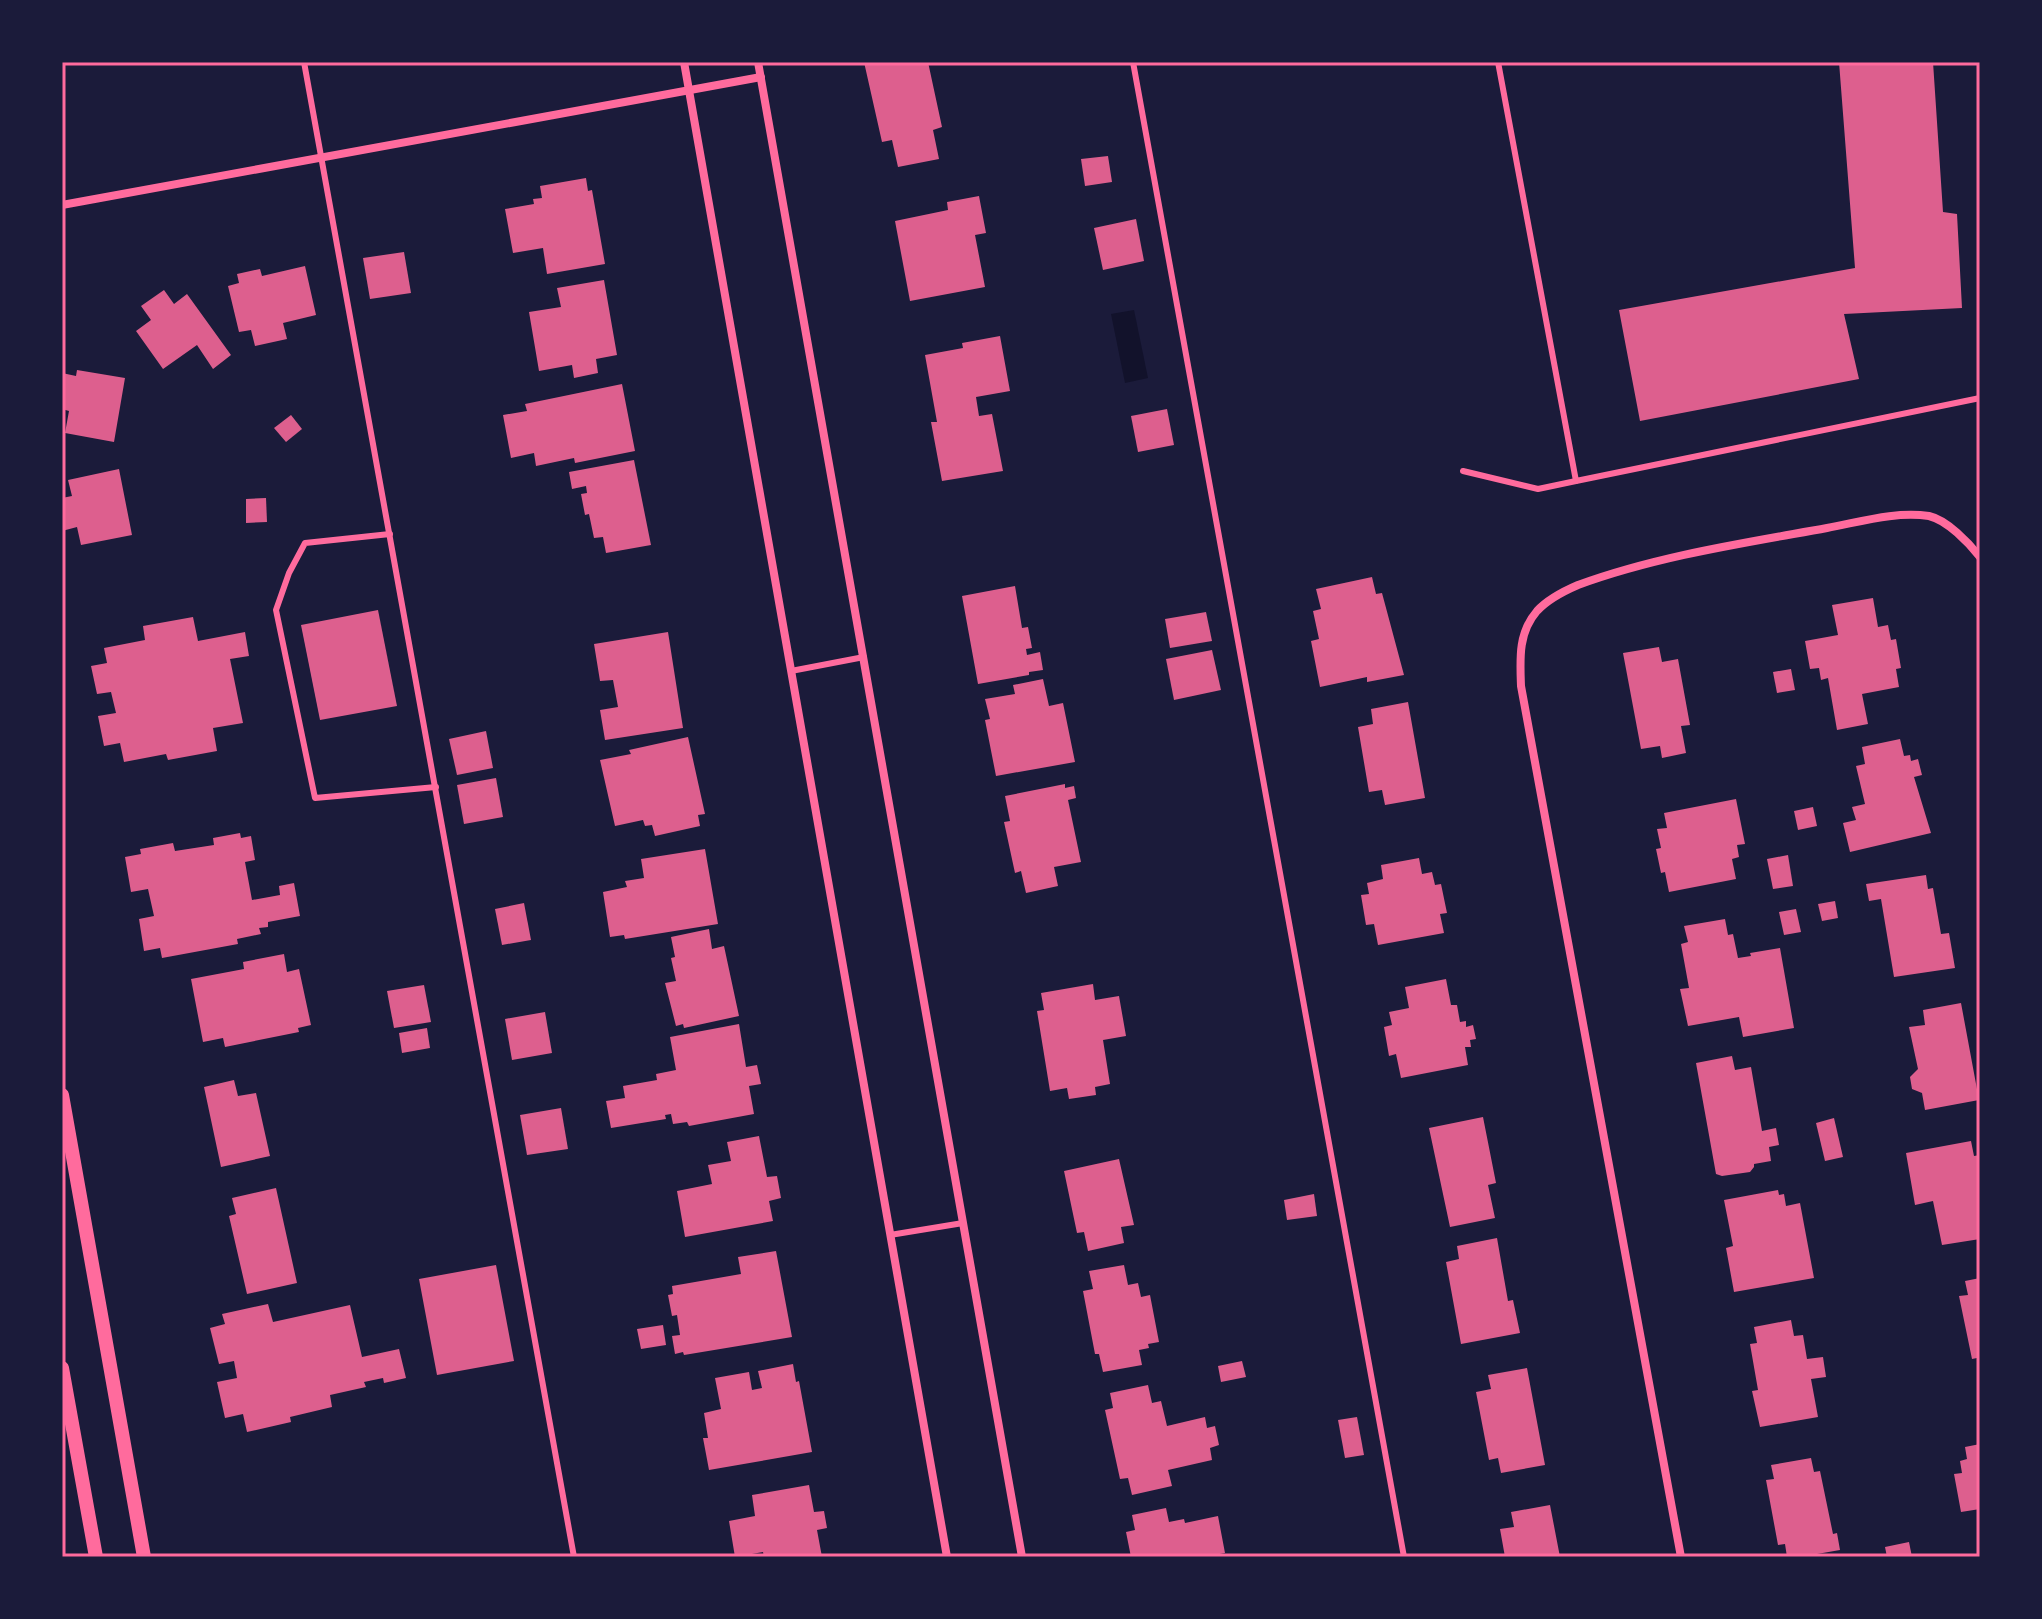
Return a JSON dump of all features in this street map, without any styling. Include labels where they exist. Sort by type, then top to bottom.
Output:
[{"type":"street","points":[[684,62],[947,1557]]},
{"type":"street","points":[[758,62],[1022,1557]]},
{"type":"street","points":[[62,205],[761,77]]},
{"type":"street","points":[[1681,1557],[1521,686],[1520,649],[1526,628],[1537,611],[1556,595],[1637,566],[1908,513],[1934,517],[1972,546],[1980,557]]},
{"type":"street","points":[[62,1095],[144,1557]]},
{"type":"street","points":[[62,1368],[96,1557]]},
{"type":"lane","points":[[304,62],[574,1557]]},
{"type":"lane","points":[[1133,62],[1404,1557]]},
{"type":"lane","points":[[1498,62],[1576,481]]},
{"type":"lane","points":[[1463,471],[1538,489],[1980,398]]},
{"type":"lane","points":[[390,534],[305,543],[289,573],[276,610],[315,798],[436,787]]},
{"type":"lane","points":[[791,671],[864,657]]},
{"type":"lane","points":[[890,1235],[963,1223]]},
{"type":"shaded area","points":[[1134,310],[1148,378],[1125,383],[1111,314]]},
{"type":"building","points":[[864,62],[928,62],[942,127],[933,130],[939,159],[898,167],[892,140],[882,142]]},
{"type":"building","points":[[1839,62],[1933,62],[1943,212],[1957,214],[1962,308],[1844,314],[1859,379],[1640,421],[1619,310],[1855,268]]},
{"type":"building","points":[[1108,156],[1112,182],[1085,186],[1081,159]]},
{"type":"building","points":[[586,178],[588,191],[592,190],[605,264],[547,274],[543,248],[513,253],[505,209],[534,204],[533,199],[542,198],[540,186]]},
{"type":"building","points":[[979,196],[986,233],[975,235],[985,287],[910,301],[895,221],[948,210],[947,202]]},
{"type":"building","points":[[1136,219],[1144,261],[1103,270],[1094,228]]},
{"type":"building","points":[[404,252],[411,293],[370,299],[363,258]]},
{"type":"building","points":[[305,266],[316,315],[283,323],[287,339],[255,346],[251,330],[239,332],[228,286],[239,283],[237,274],[260,269],[262,276]]},
{"type":"building","points":[[604,280],[617,355],[596,359],[598,373],[574,378],[572,365],[539,371],[529,312],[561,307],[557,288]]},
{"type":"building","points":[[164,290],[174,304],[187,294],[231,355],[213,369],[197,345],[163,369],[136,331],[151,320],[141,306]]},
{"type":"building","points":[[1000,336],[1010,391],[976,397],[979,416],[992,414],[1003,471],[942,481],[931,422],[937,422],[925,355],[963,348],[962,343]]},
{"type":"building","points":[[77,370],[125,378],[114,442],[65,433],[69,411],[62,409],[62,373],[76,376]]},
{"type":"building","points":[[622,384],[635,451],[575,463],[574,458],[536,466],[534,453],[511,458],[503,415],[527,411],[525,404]]},
{"type":"building","points":[[1167,409],[1174,445],[1138,452],[1131,416]]},
{"type":"building","points":[[291,415],[302,429],[286,442],[274,428]]},
{"type":"building","points":[[634,460],[651,545],[606,553],[603,537],[594,538],[589,514],[585,515],[581,494],[587,493],[586,486],[572,489],[569,472]]},
{"type":"building","points":[[119,469],[132,535],[81,545],[77,527],[62,531],[62,498],[72,496],[68,480]]},
{"type":"building","points":[[266,498],[267,522],[246,523],[246,499]]},
{"type":"building","points":[[1372,577],[1376,594],[1382,593],[1404,675],[1367,682],[1367,677],[1320,687],[1311,641],[1319,639],[1313,611],[1321,609],[1316,589]]},
{"type":"building","points":[[1015,586],[1022,628],[1028,627],[1032,648],[1026,649],[1027,655],[1040,652],[1043,670],[978,684],[962,596]]},
{"type":"building","points":[[1873,598],[1878,627],[1888,625],[1891,640],[1896,639],[1901,668],[1896,669],[1899,687],[1862,694],[1868,724],[1837,730],[1828,678],[1821,680],[1819,668],[1810,669],[1805,641],[1838,635],[1832,605]]},
{"type":"building","points":[[378,610],[397,706],[320,720],[301,625]]},
{"type":"building","points":[[1206,612],[1212,641],[1170,648],[1165,619]]},
{"type":"building","points":[[193,617],[198,641],[245,632],[249,656],[230,659],[243,723],[213,728],[217,751],[168,760],[166,754],[124,762],[120,743],[104,746],[98,716],[116,713],[111,692],[97,694],[91,666],[107,663],[104,648],[145,640],[143,626]]},
{"type":"building","points":[[668,632],[683,728],[605,740],[600,710],[618,707],[613,680],[600,681],[594,644]]},
{"type":"building","points":[[1659,647],[1662,662],[1678,659],[1690,725],[1681,726],[1686,753],[1662,758],[1660,746],[1641,749],[1623,653]]},
{"type":"building","points":[[1212,650],[1221,690],[1174,700],[1166,659]]},
{"type":"building","points":[[1791,669],[1795,690],[1777,693],[1773,672]]},
{"type":"building","points":[[1043,679],[1049,706],[1063,703],[1075,762],[996,776],[985,720],[990,719],[985,699],[1015,694],[1013,685]]},
{"type":"building","points":[[1408,702],[1425,798],[1385,805],[1382,790],[1369,792],[1358,727],[1373,724],[1371,709]]},
{"type":"building","points":[[486,731],[493,768],[457,775],[449,739]]},
{"type":"building","points":[[688,737],[705,814],[698,815],[700,826],[655,836],[652,825],[645,826],[643,820],[615,826],[600,760]]},
{"type":"building","points":[[1900,739],[1904,756],[1910,755],[1911,761],[1918,759],[1922,775],[1914,777],[1931,833],[1850,852],[1843,823],[1856,820],[1852,807],[1865,804],[1856,766],[1865,764],[1862,747]]},
{"type":"building","points":[[496,778],[503,817],[464,824],[457,785]]},
{"type":"building","points":[[1065,784],[1065,788],[1074,786],[1076,798],[1068,800],[1081,862],[1054,867],[1058,886],[1026,893],[1021,871],[1015,873],[1004,822],[1010,821],[1005,796]]},
{"type":"building","points":[[1736,799],[1745,844],[1737,845],[1739,857],[1732,859],[1736,879],[1669,892],[1656,849],[1661,848],[1657,829],[1667,828],[1664,813]]},
{"type":"building","points":[[1813,807],[1817,826],[1798,830],[1794,811]]},
{"type":"building","points":[[240,833],[241,838],[251,836],[255,860],[245,862],[252,900],[280,895],[279,886],[294,883],[300,916],[268,922],[268,927],[259,928],[261,934],[237,939],[238,944],[162,958],[160,948],[144,951],[139,919],[154,916],[148,889],[131,892],[125,857],[141,854],[140,849],[173,843],[175,851],[214,845],[213,838]]},
{"type":"building","points":[[705,849],[718,924],[625,939],[624,935],[610,937],[603,892],[627,887],[625,881],[644,878],[641,859]]},
{"type":"building","points":[[1788,855],[1793,886],[1773,889],[1767,859]]},
{"type":"building","points":[[1419,858],[1422,874],[1432,872],[1435,885],[1441,884],[1447,913],[1440,914],[1444,933],[1378,945],[1374,924],[1366,925],[1361,895],[1369,894],[1367,883],[1383,879],[1381,865]]},
{"type":"building","points":[[1926,875],[1928,889],[1933,888],[1941,934],[1949,933],[1955,968],[1894,977],[1881,899],[1869,901],[1866,884]]},
{"type":"building","points":[[1835,901],[1838,918],[1822,921],[1818,904]]},
{"type":"building","points":[[524,903],[531,940],[502,945],[495,909]]},
{"type":"building","points":[[1796,909],[1801,932],[1784,935],[1779,912]]},
{"type":"building","points":[[1725,919],[1728,935],[1733,934],[1738,958],[1780,948],[1794,1028],[1743,1037],[1739,1017],[1688,1026],[1680,989],[1689,988],[1681,944],[1688,942],[1684,926]]},
{"type":"building","points":[[709,929],[712,949],[724,946],[739,1016],[684,1028],[683,1024],[676,1026],[665,983],[676,981],[671,937]]},
{"type":"building","points":[[284,954],[287,972],[299,969],[311,1025],[298,1028],[299,1032],[225,1047],[223,1038],[203,1042],[191,979],[244,969],[243,962]]},
{"type":"building","points":[[1446,979],[1451,1005],[1457,1005],[1460,1022],[1466,1021],[1466,1027],[1473,1025],[1476,1039],[1470,1040],[1471,1047],[1465,1047],[1468,1065],[1401,1078],[1396,1054],[1389,1056],[1384,1027],[1392,1025],[1389,1012],[1409,1008],[1405,987]]},
{"type":"building","points":[[1093,984],[1095,1000],[1119,996],[1126,1036],[1103,1040],[1110,1084],[1095,1087],[1096,1095],[1069,1099],[1067,1088],[1050,1091],[1037,1011],[1044,1010],[1041,993]]},
{"type":"building","points":[[424,985],[431,1022],[394,1028],[387,991]]},
{"type":"building","points":[[1961,1003],[1979,1100],[1925,1110],[1922,1093],[1912,1089],[1910,1077],[1918,1069],[1909,1027],[1925,1025],[1923,1010]]},
{"type":"building","points":[[545,1012],[552,1053],[512,1060],[505,1019]]},
{"type":"building","points":[[739,1024],[746,1067],[757,1065],[761,1084],[749,1086],[754,1114],[689,1126],[687,1122],[673,1124],[671,1114],[665,1115],[666,1119],[611,1128],[606,1101],[625,1098],[623,1086],[657,1080],[656,1074],[676,1070],[670,1037]]},
{"type":"building","points":[[427,1028],[430,1048],[402,1053],[399,1033]]},
{"type":"building","points":[[1732,1056],[1735,1070],[1751,1067],[1762,1131],[1776,1128],[1779,1145],[1769,1147],[1771,1161],[1754,1164],[1750,1172],[1722,1176],[1716,1174],[1696,1063]]},
{"type":"building","points":[[234,1080],[238,1096],[256,1093],[270,1156],[221,1167],[204,1087]]},
{"type":"building","points":[[561,1108],[568,1149],[527,1155],[520,1115]]},
{"type":"building","points":[[1483,1117],[1496,1183],[1488,1185],[1495,1218],[1450,1227],[1429,1128]]},
{"type":"building","points":[[1834,1118],[1843,1157],[1825,1161],[1816,1123]]},
{"type":"building","points":[[759,1136],[767,1177],[777,1176],[781,1198],[769,1201],[773,1221],[685,1237],[677,1191],[712,1184],[708,1165],[731,1161],[727,1142]]},
{"type":"building","points":[[1971,1141],[1974,1156],[1980,1155],[1980,1239],[1942,1245],[1933,1201],[1915,1205],[1906,1153]]},
{"type":"building","points":[[1119,1159],[1134,1225],[1121,1227],[1124,1243],[1088,1251],[1084,1232],[1077,1233],[1064,1171]]},
{"type":"building","points":[[276,1188],[297,1283],[247,1294],[229,1216],[236,1214],[232,1198]]},
{"type":"building","points":[[1778,1190],[1779,1195],[1784,1194],[1786,1206],[1800,1203],[1814,1278],[1734,1292],[1726,1248],[1733,1246],[1724,1200]]},
{"type":"building","points":[[1314,1194],[1317,1216],[1287,1220],[1284,1200]]},
{"type":"building","points":[[1497,1238],[1508,1301],[1513,1300],[1520,1333],[1461,1344],[1446,1262],[1459,1259],[1457,1246]]},
{"type":"building","points":[[776,1251],[792,1337],[675,1354],[672,1336],[680,1335],[677,1315],[672,1316],[668,1295],[673,1294],[672,1286],[741,1274],[738,1257]]},
{"type":"building","points":[[496,1265],[514,1361],[437,1375],[419,1279]]},
{"type":"building","points":[[1124,1265],[1128,1285],[1138,1283],[1141,1297],[1150,1295],[1159,1342],[1139,1350],[1142,1365],[1103,1372],[1099,1354],[1095,1354],[1083,1291],[1093,1289],[1089,1271]]},
{"type":"building","points":[[1980,1278],[1979,1365],[1977,1358],[1972,1359],[1959,1296],[1968,1295],[1965,1281]]},
{"type":"building","points":[[268,1304],[273,1322],[350,1305],[362,1357],[399,1349],[406,1378],[384,1383],[383,1378],[364,1382],[366,1387],[330,1395],[332,1407],[290,1417],[291,1422],[247,1432],[243,1414],[225,1418],[217,1382],[237,1378],[234,1361],[219,1364],[210,1328],[225,1324],[222,1314]]},
{"type":"building","points":[[1791,1320],[1794,1336],[1803,1335],[1807,1359],[1823,1357],[1826,1377],[1811,1379],[1818,1417],[1760,1427],[1752,1391],[1758,1390],[1750,1344],[1757,1343],[1754,1327]]},
{"type":"building","points":[[663,1325],[666,1345],[641,1349],[637,1329]]},
{"type":"building","points":[[1242,1361],[1246,1377],[1221,1382],[1218,1366]]},
{"type":"building","points":[[793,1364],[812,1452],[709,1470],[703,1438],[708,1438],[704,1413],[721,1409],[715,1378],[749,1372],[752,1390],[762,1388],[758,1371]]},
{"type":"building","points":[[1527,1368],[1545,1465],[1501,1473],[1498,1458],[1489,1460],[1476,1392],[1491,1389],[1488,1375]]},
{"type":"building","points":[[1148,1385],[1152,1403],[1161,1401],[1167,1426],[1205,1417],[1207,1428],[1215,1426],[1219,1445],[1210,1448],[1212,1460],[1168,1470],[1172,1486],[1132,1495],[1128,1478],[1120,1479],[1105,1410],[1113,1408],[1110,1393]]},
{"type":"building","points":[[1357,1417],[1364,1455],[1345,1458],[1338,1420]]},
{"type":"building","points":[[1980,1444],[1980,1509],[1961,1512],[1954,1474],[1962,1473],[1960,1461],[1967,1459],[1965,1447]]},
{"type":"building","points":[[1811,1458],[1814,1472],[1820,1471],[1833,1534],[1837,1533],[1840,1550],[1817,1554],[1818,1557],[1787,1557],[1785,1544],[1778,1545],[1766,1480],[1774,1479],[1771,1465]]},
{"type":"building","points":[[809,1485],[814,1512],[824,1511],[827,1528],[817,1530],[822,1557],[764,1557],[763,1552],[735,1557],[729,1521],[755,1516],[752,1495]]},
{"type":"building","points":[[1550,1505],[1560,1557],[1505,1557],[1500,1529],[1514,1527],[1511,1512]]},
{"type":"building","points":[[1166,1508],[1169,1522],[1184,1519],[1185,1523],[1218,1516],[1225,1553],[1204,1557],[1131,1557],[1126,1532],[1135,1530],[1132,1515]]},
{"type":"building","points":[[1909,1542],[1912,1557],[1887,1557],[1885,1547]]}]
